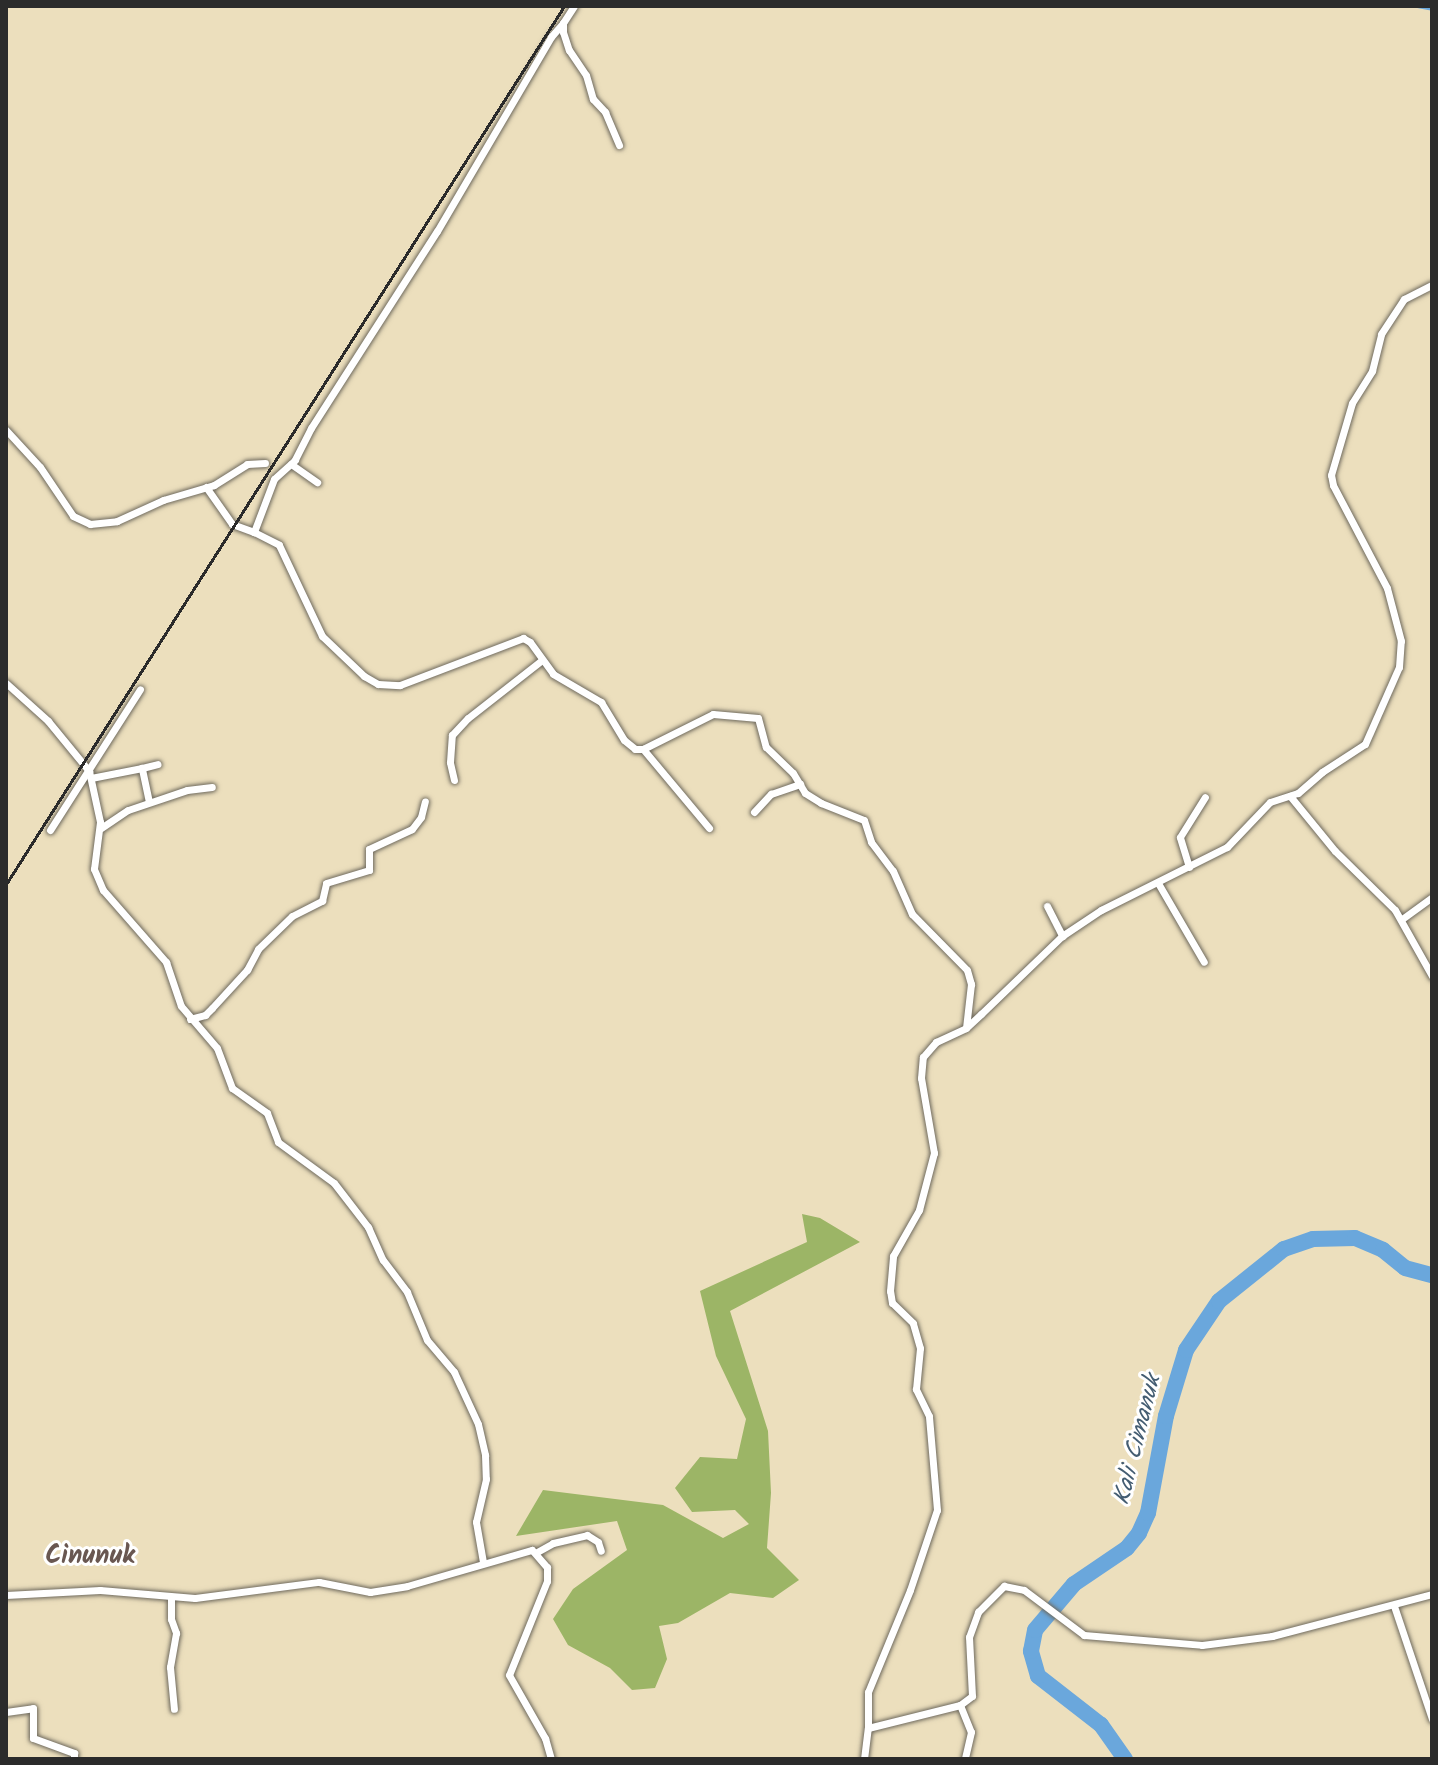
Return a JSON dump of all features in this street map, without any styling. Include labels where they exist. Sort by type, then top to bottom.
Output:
[{"type":"street","points":[[254,532],[274,479],[291,464],[574,6]]},
{"type":"street","points":[[563,23],[569,50],[586,75],[593,99],[605,112],[619,145]]},
{"type":"street","points":[[864,1759],[868,1692],[937,1510],[929,1416],[916,1389],[920,1348],[913,1323],[892,1303],[891,1265],[919,1210],[934,1153],[921,1078],[923,1057],[936,1042],[966,1028],[1062,936],[1101,910],[1189,867],[1238,838],[1254,815],[1270,802],[1290,796],[1365,744],[1401,663],[1401,641],[1391,598],[1333,485],[1331,475],[1352,403],[1372,371],[1381,334],[1404,299],[1432,285]]},
{"type":"street","points":[[6,430],[40,467],[73,516],[90,524],[117,521],[163,500],[227,479],[247,464],[265,463]]},
{"type":"street","points":[[291,464],[317,482]]},
{"type":"street","points":[[206,487],[232,524],[279,545],[322,636],[364,676],[378,684],[400,685],[518,639],[527,640],[559,679],[601,702],[624,740],[635,749],[643,749],[713,714],[755,716],[760,721],[769,752],[800,784],[821,803],[864,820],[871,842],[893,871],[912,914],[969,974],[966,1028]]},
{"type":"street","points":[[454,780],[450,762],[452,735],[468,718],[542,660]]},
{"type":"street","points":[[6,683],[48,721],[90,775],[101,828],[94,856],[97,879],[166,962],[176,995],[190,1019],[217,1048],[232,1088],[267,1113],[278,1142],[334,1183],[368,1227],[383,1260],[407,1292],[427,1340],[454,1372],[478,1424],[485,1455],[486,1479],[476,1522],[483,1562]]},
{"type":"street","points":[[50,830],[90,775],[140,689]]},
{"type":"street","points":[[643,749],[709,828]]},
{"type":"street","points":[[90,775],[158,764]]},
{"type":"street","points":[[142,768],[149,802]]},
{"type":"street","points":[[754,812],[771,794],[800,784]]},
{"type":"street","points":[[101,828],[128,810],[149,802],[212,787]]},
{"type":"street","points":[[1290,796],[1335,851],[1402,919],[1432,976]]},
{"type":"street","points":[[1189,867],[1180,837],[1205,797]]},
{"type":"street","points":[[190,1019],[200,1017],[212,1008],[247,970],[258,949],[292,916],[322,901],[326,883],[369,870],[368,850],[412,829],[421,817],[425,801]]},
{"type":"street","points":[[1158,883],[1204,962]]},
{"type":"street","points":[[1402,919],[1432,897]]},
{"type":"street","points":[[1047,906],[1062,936]]},
{"type":"street","points":[[6,1595],[119,1590],[171,1598],[195,1598],[316,1582],[365,1592],[381,1591],[513,1553],[526,1550],[537,1552],[553,1543],[587,1535],[598,1542],[601,1551]]},
{"type":"street","points":[[537,1552],[547,1567],[545,1588],[509,1675],[545,1738],[551,1759]]},
{"type":"street","points":[[868,1728],[960,1705],[974,1692],[967,1646],[973,1621],[985,1602],[1010,1585],[1039,1600],[1084,1635],[1098,1639],[1202,1645],[1272,1636],[1430,1595]]},
{"type":"street","points":[[171,1598],[171,1619],[176,1633],[170,1672],[174,1709]]},
{"type":"street","points":[[1397,1605],[1432,1719]]},
{"type":"street","points":[[960,1705],[971,1732],[965,1759]]},
{"type":"street","points":[[6,1712],[33,1708],[33,1738],[73,1752],[74,1759]]},
{"type":"green space","points":[[802,1214],[820,1218],[860,1242],[730,1311],[768,1431],[771,1493],[767,1548],[799,1580],[773,1598],[730,1593],[678,1623],[659,1626],[667,1659],[655,1688],[632,1690],[610,1668],[568,1645],[553,1619],[573,1589],[627,1550],[617,1521],[516,1536],[543,1490],[663,1505],[723,1538],[749,1524],[735,1510],[692,1512],[675,1488],[700,1457],[737,1459],[746,1419],[716,1356],[700,1291],[807,1242]]},
{"type":"waterway","points":[[1417,6],[1432,9]]},
{"type":"waterway","name":"Kali Cimanuk","points":[[1125,1759],[1101,1725],[1038,1676],[1031,1651],[1035,1630],[1074,1584],[1127,1548],[1139,1533],[1148,1513],[1166,1416],[1186,1350],[1219,1301],[1284,1249],[1313,1239],[1355,1238],[1383,1250],[1405,1268],[1432,1275]]},
{"type":"railway","points":[[6,884],[564,6]]},
{"type":"district","name":"Cinunuk","points":[[90,1557]]}]
